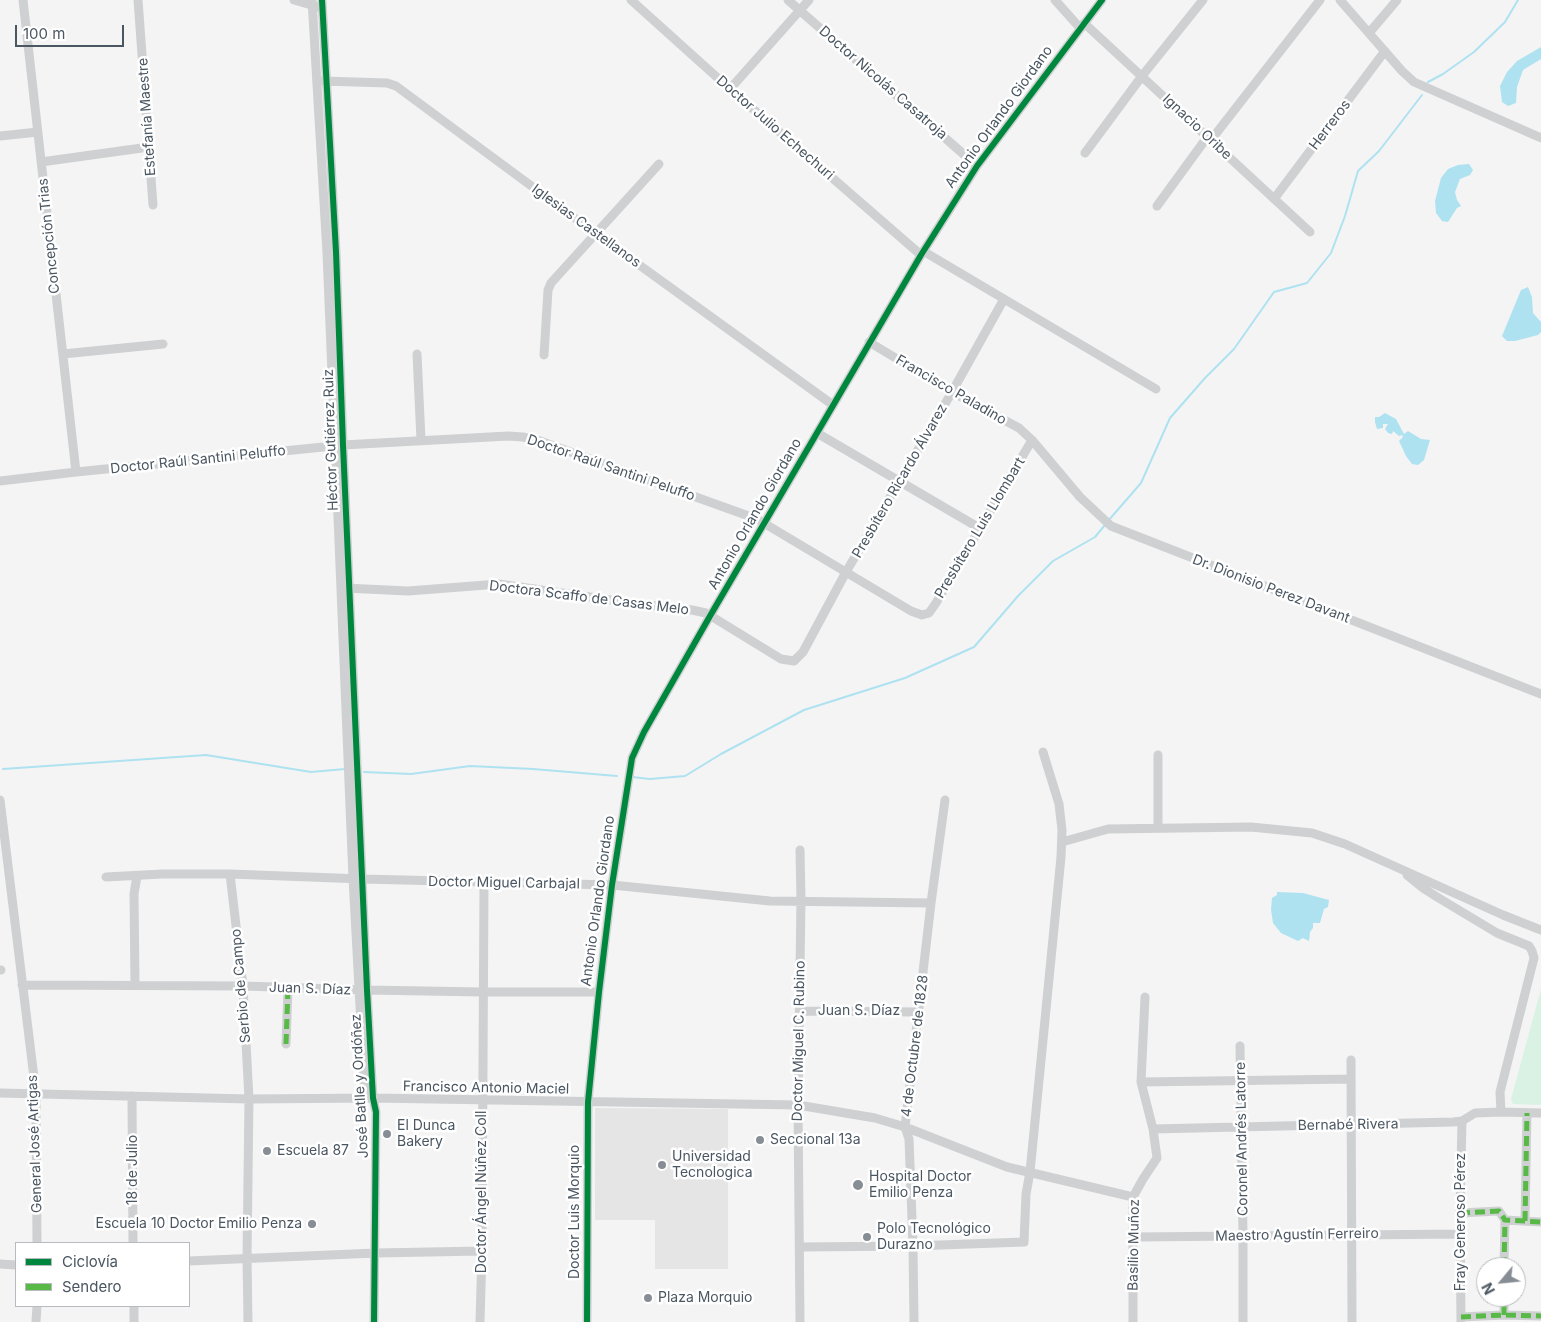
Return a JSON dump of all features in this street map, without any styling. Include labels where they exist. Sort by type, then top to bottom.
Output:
[{"type":"street","name":"Concepción Trias","points":[[23,0],[76,472]]},
{"type":"street","name":"Estefanía Maestre","points":[[138,0],[153,205]]},
{"type":"street","points":[[294,0],[323,4]]},
{"type":"street","name":"Doctor Julio Echechuri","points":[[631,0],[730,89],[922,253],[1156,389]]},
{"type":"street","name":"Doctor Nicolás Casatroja","points":[[788,0],[977,166]]},
{"type":"street","points":[[730,89],[809,0]]},
{"type":"street","name":"Ignacio Oribe","points":[[1055,0],[1142,76],[1310,232]]},
{"type":"street","name":"Antonio Orlando Giordano","points":[[588,1102],[612,886],[632,758],[644,732],[922,253],[977,166],[1102,0]]},
{"type":"street","points":[[1086,153],[1142,76],[1203,0]]},
{"type":"street","points":[[1157,206],[1320,0]]},
{"type":"street","points":[[1340,0],[1408,77],[1420,85],[1541,138]]},
{"type":"street","points":[[1369,33],[1397,0]]},
{"type":"street","name":"Héctor Gutiérrez Ruiz","points":[[313,3],[322,81],[336,252],[343,445],[345,588]]},
{"type":"street","name":"Héctor Gutiérrez Ruiz","points":[[323,4],[322,81],[327,253],[358,879]]},
{"type":"street","name":"Herreros","points":[[1274,199],[1385,51]]},
{"type":"street","name":"Iglesias Castellanos","points":[[322,81],[386,83],[396,86],[833,405]]},
{"type":"street","points":[[0,136],[38,132]]},
{"type":"street","points":[[41,162],[149,147]]},
{"type":"street","points":[[544,355],[548,290],[551,283],[659,164]]},
{"type":"street","name":"Presbítero Ricardo Álvarez","points":[[794,661],[803,652],[846,572],[952,392],[1004,299]]},
{"type":"street","name":"Francisco Paladino","points":[[869,342],[952,392],[1019,428],[1032,440]]},
{"type":"street","points":[[63,354],[162,344]]},
{"type":"street","points":[[417,354],[421,440]]},
{"type":"street","points":[[816,433],[981,529]]},
{"type":"street","name":"Doctor Raúl Santini Peluffo","points":[[0,481],[343,445],[508,436],[532,439],[749,516],[764,523],[916,614],[925,614]]},
{"type":"street","name":"Presbítero Luis Llombart","points":[[925,614],[932,610],[1032,440]]},
{"type":"street","name":"Dr. Dionisio Perez Davant","points":[[1032,440],[1080,498],[1110,526],[1541,694]]},
{"type":"street","name":"Doctora Scaffo de Casas Melo","points":[[345,588],[408,591],[499,584],[700,611],[781,658],[794,661]]},
{"type":"street","points":[[800,1247],[913,1246],[1024,1242],[1026,1194],[1030,1172],[1062,842],[1059,804],[1043,752]]},
{"type":"street","points":[[1158,755],[1158,828]]},
{"type":"street","name":"General José Artigas","points":[[0,800],[36,1094],[37,1242]]},
{"type":"street","name":"4 de Octubre de 1828","points":[[914,1322],[909,1139],[905,1127],[945,800]]},
{"type":"street","points":[[1062,842],[1108,828],[1252,827],[1312,833],[1345,844],[1503,915],[1541,930]]},
{"type":"street","name":"Doctor Miguel C. Rubino","points":[[800,850],[798,1105],[800,1322]]},
{"type":"street","points":[[1399,868],[1436,897],[1497,933],[1528,946],[1532,951],[1534,958],[1532,967],[1500,1092],[1501,1112]]},
{"type":"street","name":"Doctor Miguel Carbajal","points":[[106,877],[162,874],[230,874],[612,886],[770,901],[931,903]]},
{"type":"street","name":"Serbio de Campo","points":[[230,874],[243,986],[249,1099],[248,1322]]},
{"type":"street","points":[[135,985],[134,894],[137,876]]},
{"type":"street","name":"José Batlle y Ordóñez","points":[[358,879],[367,990],[369,1098]]},
{"type":"street","name":"José Batlle y Ordóñez","points":[[358,879],[369,1098],[376,1112],[374,1322]]},
{"type":"street","name":"Doctor Ángel Núñez Coll","points":[[480,1322],[484,883]]},
{"type":"street","name":"Juan S. Díaz","points":[[22,985],[243,986],[482,992],[599,992]]},
{"type":"street","points":[[286,1044],[288,988]]},
{"type":"street","name":"Basilio Muñoz","points":[[1133,1322],[1133,1197],[1157,1158],[1153,1130],[1141,1082],[1145,997]]},
{"type":"street","name":"Juan S. Díaz","points":[[800,1011],[919,1012]]},
{"type":"street","name":"Coronel Andrés Latorre","points":[[1240,1046],[1243,1322]]},
{"type":"street","points":[[1351,1060],[1352,1322]]},
{"type":"street","points":[[1141,1082],[1351,1079]]},
{"type":"street","name":"Francisco Antonio Maciel","points":[[0,1093],[249,1099],[369,1098],[798,1105],[875,1118],[905,1127],[1007,1167],[1133,1197]]},
{"type":"street","name":"18 de Julio","points":[[132,1096],[133,1242]]},
{"type":"street","name":"Doctor Luis Morquio","points":[[588,1102],[588,1322]]},
{"type":"street","name":"Bernabé Rivera","points":[[1153,1130],[1462,1122],[1476,1114],[1501,1112],[1541,1113]]},
{"type":"street","points":[[1524,1221],[1527,1113]]},
{"type":"street","name":"Fray Generoso Pérez","points":[[1461,1319],[1460,1213],[1462,1122]]},
{"type":"street","points":[[1460,1213],[1499,1212],[1505,1220],[1504,1257]]},
{"type":"street","points":[[1505,1220],[1541,1222]]},
{"type":"street","name":"Maestro Agustín Ferreiro","points":[[1134,1237],[1460,1234]]},
{"type":"street","points":[[190,1261],[376,1253],[482,1251]]},
{"type":"street","points":[[0,1264],[15,1265]]},
{"type":"street","points":[[36,1307],[36,1322]]},
{"type":"street","points":[[134,1307],[134,1322]]},
{"type":"street","points":[[1504,1307],[1504,1315]]},
{"type":"street","points":[[1461,1319],[1504,1315],[1541,1316]]},
{"type":"shaded area","name":"Universidad Tecnologica","points":[[595,1108],[728,1109],[728,1269],[655,1269],[655,1220],[595,1220]]},
{"type":"green space","points":[[1541,989],[1541,1105],[1513,1104],[1511,1099]]},
{"type":"water","points":[[1541,47],[1541,59],[1523,70],[1517,87],[1516,103],[1508,106],[1502,102],[1500,86],[1507,72],[1517,61]]},
{"type":"water","points":[[1469,164],[1473,170],[1470,175],[1460,179],[1455,192],[1461,206],[1457,208],[1448,222],[1442,221],[1436,213],[1435,201],[1441,178],[1448,169],[1458,165]]},
{"type":"water","points":[[1528,287],[1532,297],[1533,313],[1541,322],[1541,332],[1538,335],[1515,341],[1507,341],[1502,336],[1521,290]]},
{"type":"water","points":[[1385,413],[1396,419],[1404,434],[1408,431],[1421,439],[1430,440],[1424,460],[1418,465],[1412,464],[1406,456],[1399,441],[1403,437],[1402,435],[1399,436],[1393,431],[1392,434],[1388,433],[1385,429],[1388,424],[1383,424],[1383,428],[1377,429],[1375,417]]},
{"type":"water","points":[[1277,892],[1303,893],[1329,900],[1328,907],[1324,909],[1320,923],[1313,923],[1309,941],[1303,938],[1298,941],[1281,933],[1273,923],[1272,898],[1277,895]]},
{"type":"waterway","points":[[1428,82],[1474,52],[1505,22],[1518,0]]},
{"type":"waterway","points":[[1108,521],[1141,483],[1170,418],[1205,378],[1234,349],[1274,292],[1307,283],[1331,253],[1345,216],[1358,171],[1379,151],[1422,95]]},
{"type":"waterway","points":[[632,777],[650,779],[685,776],[721,754],[804,710],[905,678],[974,647],[1018,596],[1053,561],[1095,537],[1105,525]]},
{"type":"waterway","points":[[3,769],[206,755],[311,772],[345,769]]},
{"type":"waterway","points":[[364,772],[411,774],[470,766],[617,776]]},
{"type":"marked path","points":[[286,1044],[288,988]]},
{"type":"marked path","points":[[1525,1221],[1527,1113]]},
{"type":"marked path","points":[[1460,1213],[1499,1211],[1505,1220],[1541,1222]]},
{"type":"marked path","points":[[1504,1257],[1505,1220]]},
{"type":"marked path","points":[[1504,1307],[1504,1315]]},
{"type":"marked path","points":[[1461,1317],[1541,1316]]},
{"type":"cycle path","points":[[322,0],[336,252],[367,990],[373,1098],[376,1112],[374,1322]]},
{"type":"cycle path","points":[[587,1322],[588,1102],[612,885],[632,758],[644,732],[710,616],[921,255],[977,166],[1102,0]]},
{"type":"place","name":"El Dunca Bakery","points":[[387,1134]]},
{"type":"place","name":"Seccional 13a","points":[[760,1140]]},
{"type":"place","name":"Escuela 87","points":[[267,1151]]},
{"type":"place","name":"Universidad Tecnologica","points":[[662,1165]]},
{"type":"place","name":"Hospital Doctor Emilio Penza","points":[[858,1185]]},
{"type":"place","name":"Escuela 10 Doctor Emilio Penza","points":[[312,1224]]},
{"type":"place","name":"Polo Tecnológico Durazno","points":[[867,1237]]},
{"type":"place","name":"Plaza Morquio","points":[[648,1298]]}]
